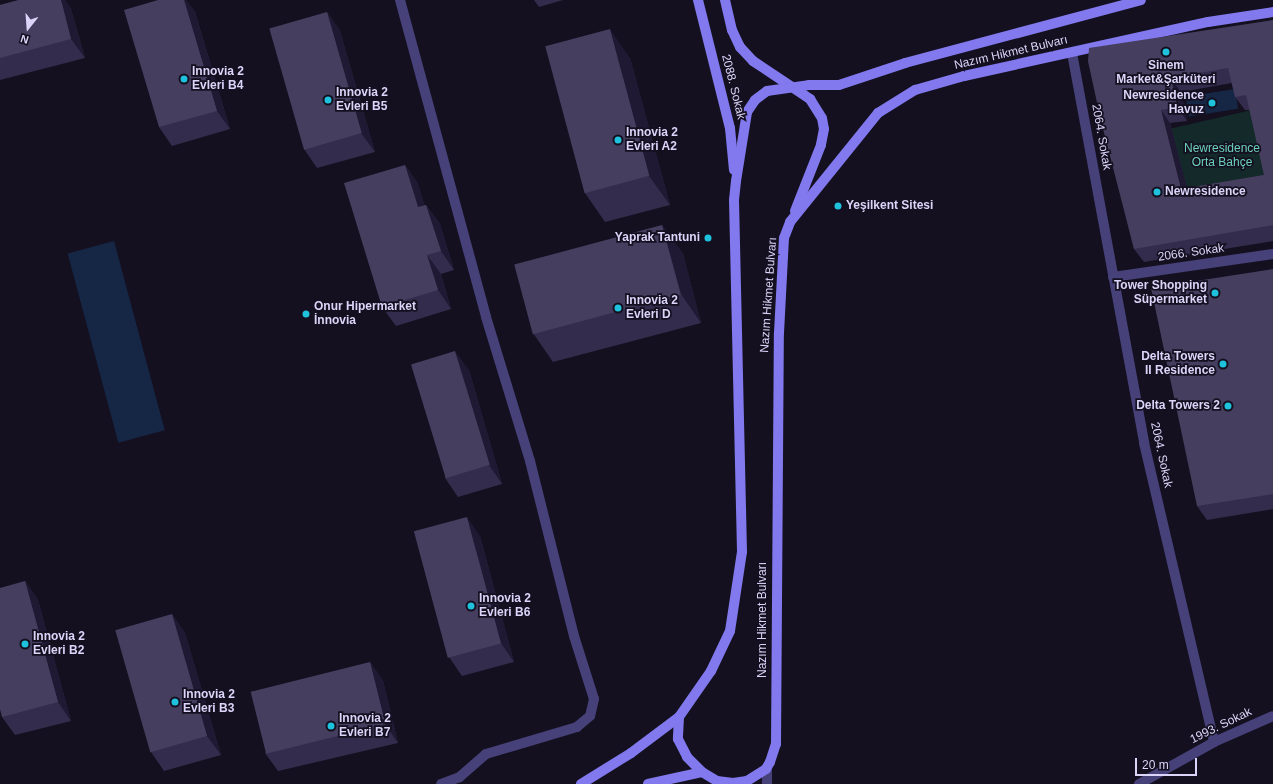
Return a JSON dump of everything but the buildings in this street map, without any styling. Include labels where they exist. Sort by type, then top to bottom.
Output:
[{"type":"main road","name":"2088. Sokak","points":[[698,0],[730,128],[736,181]]},
{"type":"main road","points":[[725,0],[732,30],[740,47],[753,61],[810,99],[822,118],[824,129],[821,145],[790,222]]},
{"type":"main road","name":"Nazım Hikmet Bulvarı","points":[[581,784],[631,753],[678,717],[711,671],[730,631],[742,552],[734,200],[748,112],[755,100],[767,91],[794,87],[839,85],[905,63],[1141,0]]},
{"type":"main road","name":"Nazım Hikmet Bulvarı","points":[[767,767],[776,744],[779,333],[784,238],[790,222],[878,114],[915,90],[964,76],[1208,22],[1273,12]]},
{"type":"main road","points":[[678,717],[678,738],[686,757],[702,772],[718,783],[747,781],[757,776],[767,767]]},
{"type":"main road","points":[[648,784],[702,772]]},
{"type":"street","points":[[400,0],[484,310],[530,462],[574,636],[594,699],[590,716],[577,727],[486,754],[460,777],[441,784]]},
{"type":"street","name":"2064. Sokak","points":[[1072,52],[1144,444],[1214,742]]},
{"type":"street","name":"2066. Sokak","points":[[1113,277],[1242,254],[1273,254]]},
{"type":"street","name":"1993. Sokak","points":[[1139,784],[1214,742],[1273,716]]},
{"type":"street","points":[[767,767],[767,784]]},
{"type":"green space","name":"Newresidence Orta Bahçe","points":[[1256,109],[1273,185],[1189,205],[1171,129]]},
{"type":"water","name":"Newresidence Havuz","points":[[1235,89],[1238,109],[1189,117],[1186,97]]},
{"type":"water","points":[[114,241],[165,430],[118,443],[68,253]]},
{"type":"place","name":"Sinem Market&Şarküteri","points":[[1166,52]]},
{"type":"place","name":"Innovia 2 Evleri B4","points":[[184,79]]},
{"type":"place","name":"Innovia 2 Evleri B5","points":[[328,100]]},
{"type":"place","name":"Newresidence Havuz","points":[[1212,103]]},
{"type":"place","name":"Innovia 2 Evleri A2","points":[[618,140]]},
{"type":"place","name":"Newresidence","points":[[1157,192]]},
{"type":"place","name":"Yeşilkent Sitesi","points":[[838,206]]},
{"type":"place","name":"Yaprak Tantuni","points":[[708,238]]},
{"type":"place","name":"Tower Shopping Süpermarket","points":[[1215,293]]},
{"type":"place","name":"Innovia 2 Evleri D","points":[[618,308]]},
{"type":"place","name":"Onur Hipermarket İnnovia","points":[[306,314]]},
{"type":"place","name":"Delta Towers II Residence","points":[[1223,364]]},
{"type":"place","name":"Delta Towers 2","points":[[1228,406]]},
{"type":"place","name":"Innovia 2 Evleri B6","points":[[471,606]]},
{"type":"place","name":"Innovia 2 Evleri B2","points":[[25,644]]},
{"type":"place","name":"Innovia 2 Evleri B3","points":[[175,702]]},
{"type":"place","name":"Innovia 2 Evleri B7","points":[[331,726]]}]
